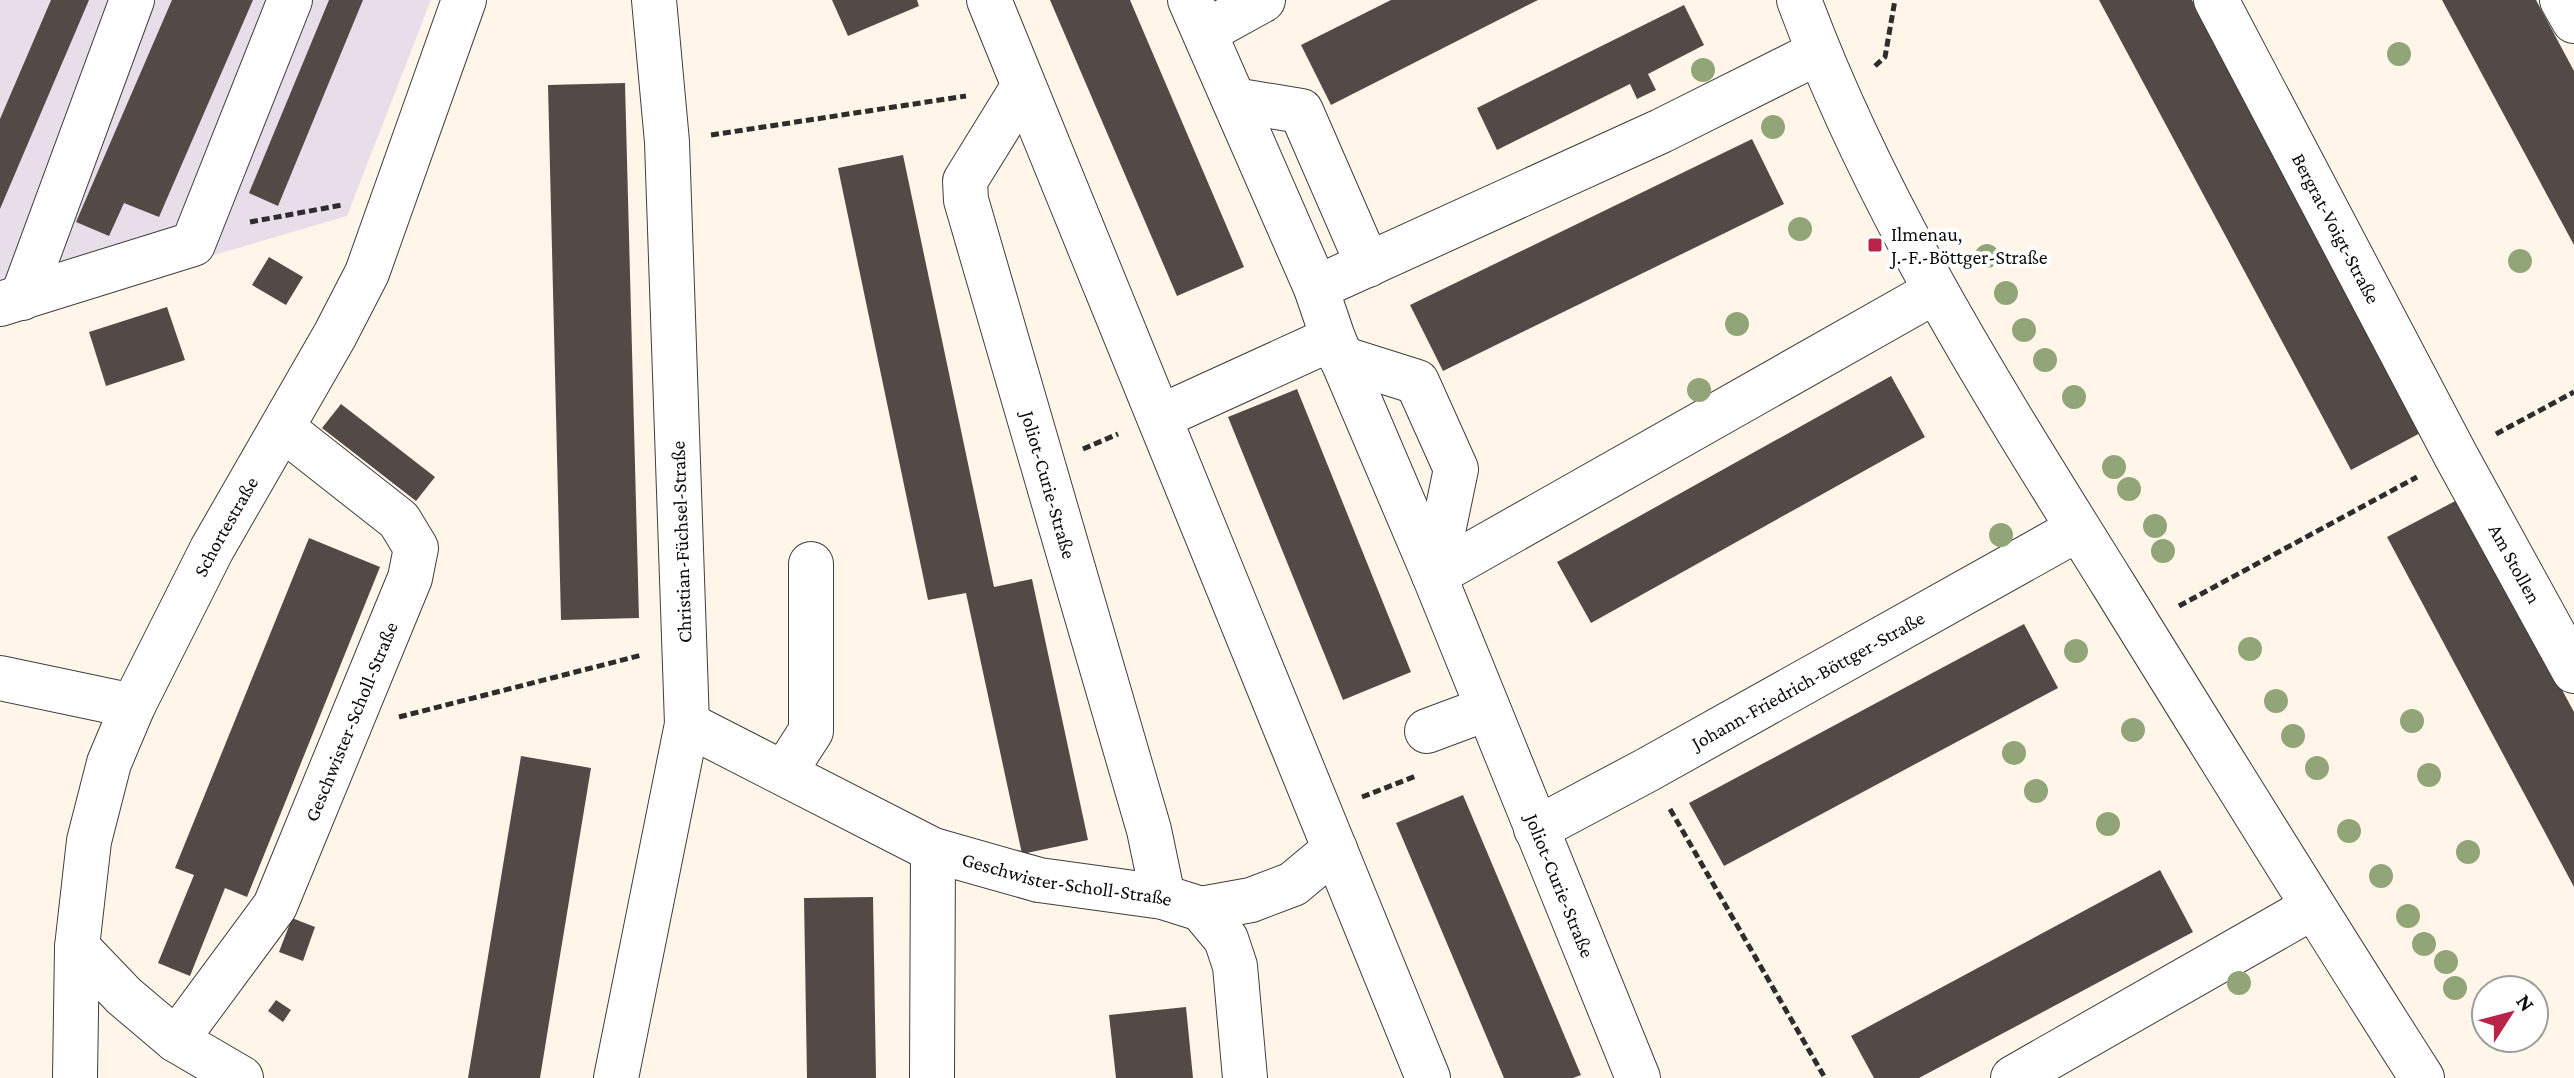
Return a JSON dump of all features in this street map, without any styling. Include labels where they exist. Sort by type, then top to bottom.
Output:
[{"type":"street","points":[[11,301],[132,0]]},
{"type":"street","points":[[11,301],[193,244],[290,0]]},
{"type":"street","name":"Christian-Füchsel-Straße","points":[[616,1078],[687,724],[667,142],[654,0]]},
{"type":"street","points":[[989,0],[1428,1078]]},
{"type":"street","points":[[1198,16],[1263,0]]},
{"type":"street","points":[[1799,0],[1840,98],[1934,292],[2078,529],[2422,1078]]},
{"type":"street","name":"Bergrat-Voigt-Straße","points":[[2216,0],[2456,456]]},
{"type":"street","points":[[2562,0],[2574,21]]},
{"type":"street","name":"Schortestraße","points":[[75,1078],[77,947],[89,841],[109,763],[133,706],[212,549],[367,273],[396,197],[457,2]]},
{"type":"street","name":"Joliot-Curie-Straße","points":[[1198,16],[1316,288],[1337,348],[1434,575],[1638,1078]]},
{"type":"street","points":[[1316,288],[1661,131],[1819,52]]},
{"type":"street","name":"Joliot-Curie-Straße","points":[[1023,87],[965,181],[966,200],[1149,830],[1182,903]]},
{"type":"street","points":[[1234,100],[1301,111],[1368,265]]},
{"type":"street","points":[[1434,575],[1934,292]]},
{"type":"street","points":[[1160,417],[1337,348],[1417,382],[1456,469],[1434,575]]},
{"type":"street","name":"Geschwister-Scholl-Straße","points":[[176,1040],[275,906],[410,578],[416,548],[399,520],[282,428]]},
{"type":"street","name":"Am Stollen","points":[[2456,456],[2574,671]]},
{"type":"street","name":"Johann-Friedrich-Böttger-Straße","points":[[1536,829],[2078,529]]},
{"type":"street","points":[[784,773],[811,731],[811,564]]},
{"type":"street","points":[[0,678],[133,706]]},
{"type":"street","points":[[1427,731],[1486,709]]},
{"type":"street","name":"Geschwister-Scholl-Straße","points":[[687,724],[933,850],[1039,880],[1182,903],[1251,900],[1293,884],[1328,831]]},
{"type":"street","name":"Geschwister-Scholl-Straße","points":[[932,1078],[933,850]]},
{"type":"street","points":[[1182,903],[1226,939],[1235,966],[1245,1078]]},
{"type":"street","points":[[2013,1078],[2313,907]]},
{"type":"street","points":[[77,947],[124,996],[176,1040],[241,1078]]},
{"type":"path","points":[[1840,98],[1885,57],[1895,0]]},
{"type":"path","points":[[667,142],[1023,87]]},
{"type":"path","points":[[193,244],[258,218],[396,197]]},
{"type":"path","points":[[2139,627],[2574,392]]},
{"type":"path","points":[[1043,466],[1160,417]]},
{"type":"path","points":[[357,704],[399,718],[685,644]]},
{"type":"path","points":[[1647,770],[1825,1078]]},
{"type":"path","points":[[1328,831],[1417,775]]},
{"type":"shaded area","points":[[0,0],[431,0],[347,216],[0,318]]},
{"type":"building","points":[[51,0],[89,0],[0,209],[0,119]]},
{"type":"building","points":[[172,0],[253,0],[159,217],[124,203],[109,236],[76,222]]},
{"type":"building","points":[[329,0],[363,0],[278,206],[249,193]]},
{"type":"building","points":[[832,0],[917,0],[919,6],[848,36]]},
{"type":"building","points":[[1050,0],[1130,0],[1244,267],[1177,296]]},
{"type":"building","points":[[1391,0],[1538,0],[1331,105],[1301,45]]},
{"type":"building","points":[[2099,0],[2192,0],[2424,431],[2351,470]]},
{"type":"building","points":[[2442,0],[2536,0],[2574,71],[2574,245]]},
{"type":"building","points":[[1684,5],[1704,45],[1648,74],[1656,90],[1637,99],[1630,84],[1497,150],[1477,108]]},
{"type":"building","points":[[625,83],[639,618],[561,620],[548,85]]},
{"type":"building","points":[[1752,139],[1784,204],[1443,371],[1410,305]]},
{"type":"building","points":[[903,155],[994,587],[1032,579],[1088,840],[1022,854],[966,593],[928,600],[838,168]]},
{"type":"building","points":[[269,257],[303,277],[286,305],[252,285]]},
{"type":"building","points":[[167,307],[185,360],[106,386],[89,332]]},
{"type":"building","points":[[1891,376],[1925,437],[1591,623],[1557,562]]},
{"type":"building","points":[[1297,389],[1411,672],[1343,700],[1228,417]]},
{"type":"building","points":[[341,404],[435,477],[416,501],[322,428]]},
{"type":"building","points":[[2459,499],[2574,712],[2574,887],[2387,537]]},
{"type":"building","points":[[309,538],[380,567],[247,897],[225,888],[190,976],[158,963],[194,875],[175,868]]},
{"type":"building","points":[[2024,624],[2058,688],[1724,866],[1689,803]]},
{"type":"building","points":[[521,756],[591,768],[540,1078],[468,1078]]},
{"type":"building","points":[[1463,795],[1581,1075],[1573,1078],[1504,1078],[1396,823]]},
{"type":"building","points":[[2160,870],[2193,932],[1919,1078],[1874,1078],[1851,1036]]},
{"type":"building","points":[[873,897],[876,1078],[807,1078],[804,898]]},
{"type":"building","points":[[292,918],[315,927],[303,961],[279,952]]},
{"type":"building","points":[[276,1000],[291,1010],[283,1022],[268,1011]]},
{"type":"building","points":[[1186,1007],[1193,1078],[1116,1078],[1109,1015]]},
{"type":"place","name":"Ilmenau, J.-F.-Böttger-Straße","points":[[1875,245]]}]
